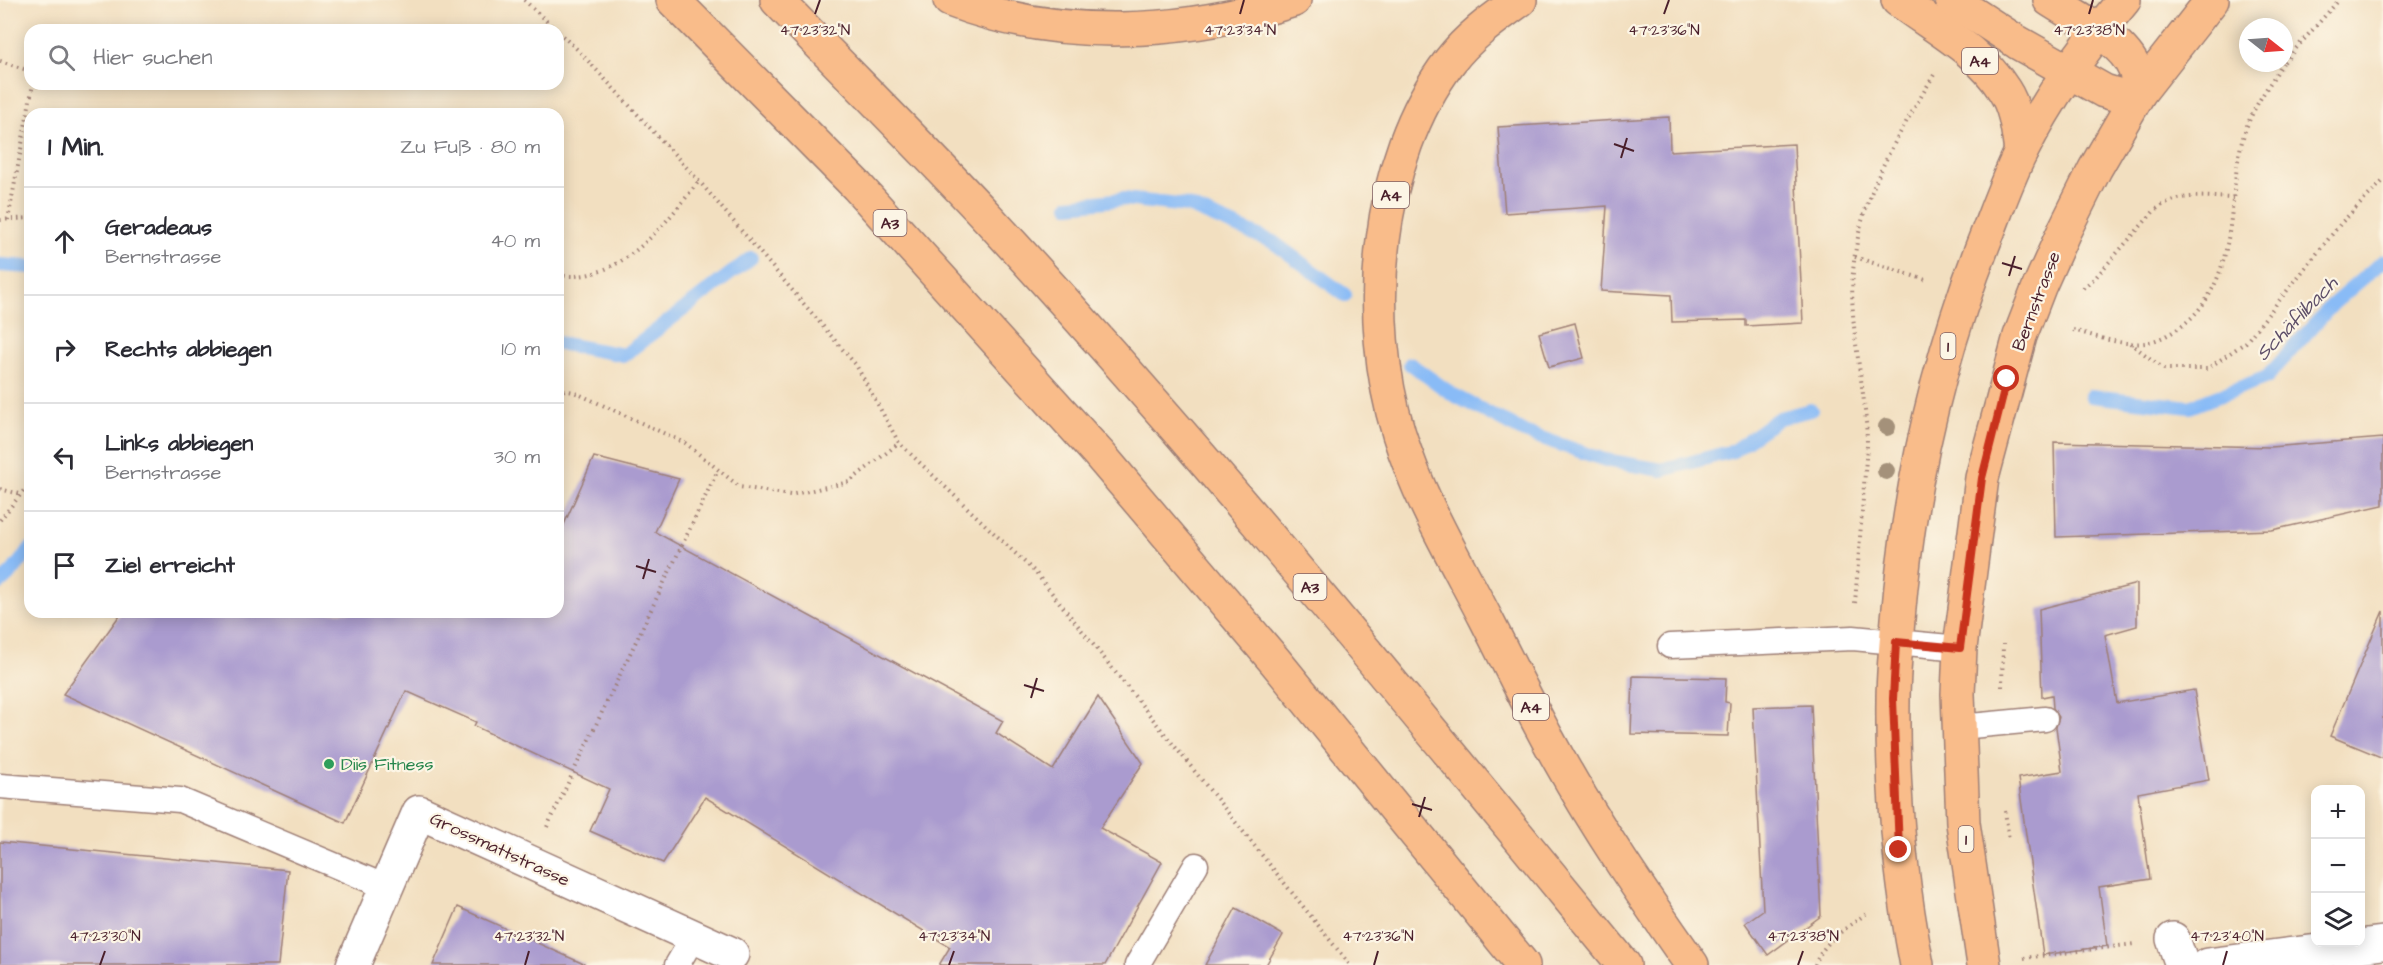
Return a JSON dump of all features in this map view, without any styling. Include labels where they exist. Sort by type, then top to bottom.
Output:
[{"type":"main road","name":"A3","points":[[673,0],[857,186],[1099,454],[1275,661],[1523,965]]},
{"type":"main road","name":"A3","points":[[777,0],[987,217],[1136,383],[1403,695],[1623,965]]},
{"type":"main road","points":[[950,0],[1023,21],[1088,28],[1152,28],[1212,21],[1294,0]]},
{"type":"main road","name":"A4","points":[[1520,0],[1486,24],[1450,61],[1419,112],[1401,158],[1385,214],[1380,277],[1382,342],[1387,384],[1399,433],[1434,522],[1558,759],[1626,870],[1692,965]]},
{"type":"main road","name":"A4","points":[[1898,0],[1949,35],[1985,66],[2005,91],[2016,119],[2021,152]]},
{"type":"main road","name":"A4","points":[[1952,0],[2068,72],[2104,91],[2121,96],[2139,93]]},
{"type":"main road","points":[[2050,0],[2098,31],[2122,50],[2135,70],[2139,93]]},
{"type":"main road","name":"1","points":[[1917,965],[1907,916],[1896,810],[1893,699],[1896,642],[1910,508],[1920,459],[1945,356],[1969,279],[2021,152],[2068,72],[2124,0]]},
{"type":"main road","name":"Bernstrasse","points":[[1984,965],[1963,823],[1960,727],[1960,648],[1982,478],[2020,336],[2039,287],[2066,229],[2095,169],[2139,93],[2212,0]]},
{"type":"main road","points":[[1275,661],[1461,924],[1493,965]]},
{"type":"street","name":"Grossmattstrasse","points":[[353,965],[419,813],[732,954]]},
{"type":"street","points":[[2207,965],[2383,943]]},
{"type":"lane","points":[[1670,646],[1852,638],[1960,648]]},
{"type":"lane","points":[[1960,727],[2045,718]]},
{"type":"lane","points":[[0,786],[180,800],[386,887]]},
{"type":"lane","points":[[1137,965],[1196,865]]},
{"type":"lane","points":[[677,965],[694,936]]},
{"type":"path","points":[[524,0],[550,24]]},
{"type":"path","points":[[2293,53],[2339,0]]},
{"type":"path","points":[[564,37],[699,181],[856,364],[899,443],[1035,572],[1350,965]]},
{"type":"path","points":[[0,61],[24,69]]},
{"type":"path","points":[[1864,475],[1867,422],[1853,315],[1855,257],[1865,206],[1875,179],[1940,64]]},
{"type":"path","points":[[2073,330],[2129,343],[2144,343],[2170,334],[2183,326],[2206,302],[2216,284],[2225,255],[2245,132],[2263,93],[2278,72]]},
{"type":"path","points":[[29,108],[32,90]]},
{"type":"path","points":[[8,220],[24,133]]},
{"type":"path","points":[[564,276],[594,272],[617,264],[652,237],[699,181]]},
{"type":"path","points":[[2129,343],[2164,369],[2208,369],[2246,342],[2342,222],[2383,181]]},
{"type":"path","points":[[2079,292],[2096,278],[2155,210],[2166,201],[2190,196],[2233,198]]},
{"type":"path","points":[[0,220],[24,219]]},
{"type":"path","points":[[1855,257],[1930,282]]},
{"type":"path","points":[[564,390],[574,392],[685,443],[740,487],[790,495],[849,482],[899,443]]},
{"type":"path","points":[[530,863],[718,470]]},
{"type":"path","points":[[0,489],[20,494]]},
{"type":"path","points":[[0,520],[24,490]]},
{"type":"path","points":[[2002,724],[2003,636]]},
{"type":"path","points":[[2004,803],[2010,847]]},
{"type":"path","points":[[1815,965],[1818,956],[1829,942],[1867,913]]},
{"type":"path","points":[[2023,947],[2027,965]]},
{"type":"path","points":[[2024,958],[2178,952]]},
{"type":"building","points":[[1669,117],[1670,151],[1794,144],[1803,323],[1746,326],[1746,320],[1672,322],[1671,295],[1601,291],[1607,206],[1505,213],[1498,127]]},
{"type":"building","points":[[1575,323],[1584,358],[1549,367],[1539,333]]},
{"type":"building","points":[[2383,438],[2383,505],[2272,530],[2056,537],[2054,442],[2270,447]]},
{"type":"building","points":[[594,457],[679,479],[655,532],[1003,721],[996,733],[1053,770],[1098,697],[1143,763],[1100,828],[1162,862],[1105,965],[939,965],[950,947],[705,797],[663,863],[590,831],[609,789],[474,726],[476,722],[406,691],[345,823],[63,694],[118,618],[564,618],[564,524]]},
{"type":"building","points":[[2137,584],[2137,626],[2105,635],[2117,703],[2194,690],[2209,780],[2138,793],[2150,879],[2099,887],[2107,946],[2043,955],[2018,778],[2062,771],[2056,727],[2059,717],[2053,708],[2052,695],[2042,697],[2039,609]]},
{"type":"building","points":[[2383,611],[2383,758],[2330,736]]},
{"type":"building","points":[[1633,676],[1726,678],[1725,702],[1730,703],[1728,736],[1631,734]]},
{"type":"building","points":[[1811,705],[1821,916],[1768,955],[1745,923],[1763,910],[1753,707]]},
{"type":"building","points":[[0,842],[288,870],[278,965],[0,965]]},
{"type":"building","points":[[458,907],[586,965],[433,965]]},
{"type":"building","points":[[1236,908],[1283,935],[1266,965],[1205,965]]},
{"type":"waterway","points":[[1069,205],[1124,199],[1188,206],[1273,242],[1345,295]]},
{"type":"waterway","points":[[564,344],[624,355],[751,258]]},
{"type":"waterway","name":"Schäflibach","points":[[2091,396],[2190,407],[2267,377],[2333,304],[2383,261]]},
{"type":"waterway","points":[[0,265],[24,267]]},
{"type":"waterway","points":[[1410,364],[1452,394],[1524,432],[1605,460],[1662,470],[1733,451],[1779,418],[1811,410]]},
{"type":"waterway","name":"Schäflibach","points":[[0,583],[24,557]]},
{"type":"place","name":"Diis Fitness","points":[[329,764]]},
{"type":"route","points":[[1899,850],[1893,699],[1896,642],[1960,648],[1982,478],[2007,379]]}]
